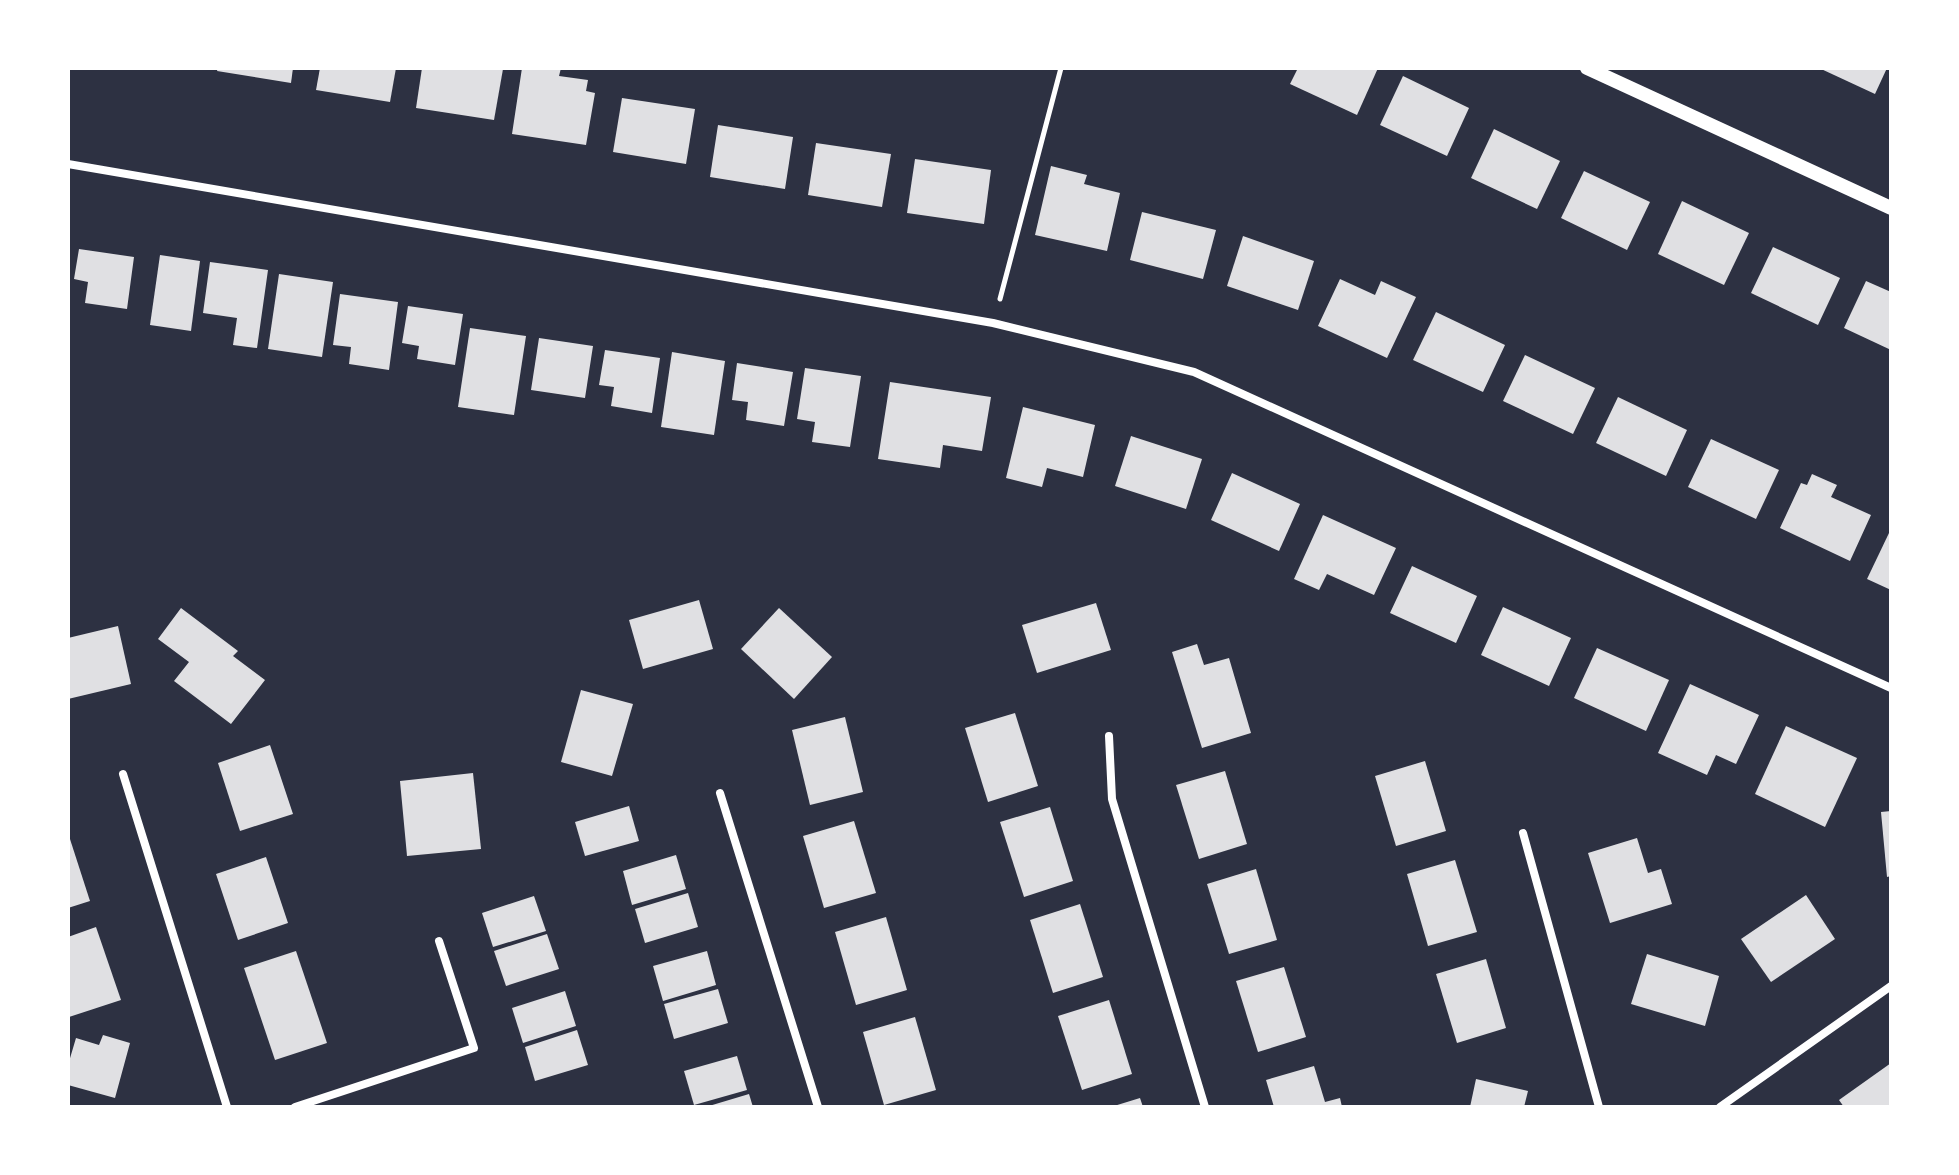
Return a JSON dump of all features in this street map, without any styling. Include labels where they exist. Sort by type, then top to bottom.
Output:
[{"type":"street","points":[[1587,68],[1891,208]]},
{"type":"street","points":[[68,164],[993,323],[1194,372],[1891,688]]},
{"type":"street","points":[[1109,736],[1112,799],[1205,1107]]},
{"type":"street","points":[[123,774],[227,1107]]},
{"type":"street","points":[[720,793],[818,1107]]},
{"type":"street","points":[[1523,833],[1599,1107]]},
{"type":"street","points":[[295,1107],[474,1048],[439,941]]},
{"type":"street","points":[[1720,1107],[1891,986]]},
{"type":"path","points":[[993,323],[1061,68]]},
{"type":"building","points":[[218,68],[293,68],[291,83],[217,71]]},
{"type":"building","points":[[320,68],[396,68],[390,102],[316,90]]},
{"type":"building","points":[[422,68],[503,69],[494,120],[416,108]]},
{"type":"building","points":[[522,68],[561,68],[559,76],[588,80],[586,91],[595,93],[586,145],[512,134]]},
{"type":"building","points":[[1298,68],[1378,68],[1357,115],[1290,84]]},
{"type":"building","points":[[1819,68],[1887,68],[1875,94]]},
{"type":"building","points":[[1403,76],[1469,108],[1447,156],[1380,125]]},
{"type":"building","points":[[622,98],[695,109],[686,164],[613,152]]},
{"type":"building","points":[[718,125],[793,137],[785,189],[710,177]]},
{"type":"building","points":[[1494,129],[1560,161],[1537,209],[1471,178]]},
{"type":"building","points":[[816,143],[891,154],[882,207],[808,195]]},
{"type":"building","points":[[915,159],[991,170],[984,224],[907,213]]},
{"type":"building","points":[[1051,166],[1087,175],[1084,184],[1120,193],[1107,251],[1035,235]]},
{"type":"building","points":[[1584,171],[1650,202],[1627,250],[1561,218]]},
{"type":"building","points":[[1682,201],[1749,233],[1724,285],[1658,254]]},
{"type":"building","points":[[1142,212],[1216,230],[1203,279],[1130,260]]},
{"type":"building","points":[[1243,236],[1314,261],[1298,310],[1227,286]]},
{"type":"building","points":[[1773,247],[1840,278],[1818,325],[1751,293]]},
{"type":"building","points":[[79,249],[134,257],[127,309],[85,303],[88,282],[74,279]]},
{"type":"building","points":[[160,255],[200,261],[191,331],[150,325]]},
{"type":"building","points":[[210,262],[268,270],[257,348],[233,345],[237,318],[203,313]]},
{"type":"building","points":[[279,274],[333,282],[322,357],[268,349]]},
{"type":"building","points":[[1340,279],[1375,295],[1381,281],[1416,297],[1387,358],[1318,326]]},
{"type":"building","points":[[1866,281],[1891,292],[1891,350],[1844,328]]},
{"type":"building","points":[[340,294],[398,302],[389,370],[349,364],[351,347],[333,345]]},
{"type":"building","points":[[408,306],[463,314],[455,365],[417,359],[419,346],[402,343]]},
{"type":"building","points":[[1436,312],[1505,345],[1483,392],[1413,360]]},
{"type":"building","points":[[470,328],[526,336],[514,415],[458,407]]},
{"type":"building","points":[[539,338],[593,346],[585,398],[531,390]]},
{"type":"building","points":[[605,350],[660,358],[652,413],[611,406],[614,387],[599,385]]},
{"type":"building","points":[[672,352],[725,361],[714,435],[661,427]]},
{"type":"building","points":[[1525,355],[1595,388],[1573,434],[1503,401]]},
{"type":"building","points":[[737,363],[793,372],[784,426],[746,420],[748,402],[732,400]]},
{"type":"building","points":[[805,368],[861,376],[850,447],[812,442],[815,422],[797,419]]},
{"type":"building","points":[[890,382],[991,397],[982,451],[943,445],[940,468],[878,459]]},
{"type":"building","points":[[1618,397],[1687,430],[1666,476],[1596,443]]},
{"type":"building","points":[[1023,407],[1095,425],[1083,477],[1047,468],[1042,487],[1006,478]]},
{"type":"building","points":[[1131,436],[1202,459],[1186,509],[1115,486]]},
{"type":"building","points":[[1711,439],[1779,470],[1756,519],[1688,487]]},
{"type":"building","points":[[1232,473],[1300,504],[1279,551],[1211,520]]},
{"type":"building","points":[[1812,474],[1837,485],[1831,497],[1871,515],[1850,561],[1780,528],[1801,483],[1807,485]]},
{"type":"building","points":[[1323,515],[1396,548],[1374,595],[1327,574],[1319,590],[1294,579]]},
{"type":"building","points":[[1891,534],[1891,590],[1867,579]]},
{"type":"building","points":[[1412,566],[1477,596],[1456,643],[1390,613]]},
{"type":"building","points":[[699,600],[713,649],[643,669],[629,620]]},
{"type":"building","points":[[1096,603],[1111,650],[1037,673],[1022,625]]},
{"type":"building","points":[[1503,607],[1571,638],[1549,686],[1481,655]]},
{"type":"building","points":[[181,608],[238,651],[233,656],[265,680],[231,724],[174,681],[189,662],[158,639]]},
{"type":"building","points":[[779,608],[832,657],[794,699],[741,649]]},
{"type":"building","points":[[118,626],[131,684],[68,699],[68,638]]},
{"type":"building","points":[[1197,644],[1204,665],[1229,658],[1251,733],[1202,748],[1172,652]]},
{"type":"building","points":[[1597,648],[1669,680],[1646,731],[1574,698]]},
{"type":"building","points":[[1690,684],[1759,715],[1736,764],[1716,755],[1707,775],[1658,753]]},
{"type":"building","points":[[581,690],[633,704],[612,776],[561,762]]},
{"type":"building","points":[[1015,713],[1038,786],[988,802],[965,728]]},
{"type":"building","points":[[845,717],[863,792],[810,805],[792,730]]},
{"type":"building","points":[[1786,726],[1857,758],[1825,827],[1755,794]]},
{"type":"building","points":[[270,745],[293,814],[240,831],[218,763]]},
{"type":"building","points":[[1425,761],[1446,831],[1396,846],[1375,776]]},
{"type":"building","points":[[1225,771],[1247,844],[1199,859],[1176,785]]},
{"type":"building","points":[[473,773],[481,849],[407,856],[400,781]]},
{"type":"building","points":[[629,806],[639,841],[585,856],[575,822]]},
{"type":"building","points":[[1050,807],[1073,881],[1024,897],[1000,822]]},
{"type":"building","points":[[1891,811],[1891,876],[1887,877],[1881,812]]},
{"type":"building","points":[[854,821],[876,893],[824,908],[803,836]]},
{"type":"building","points":[[68,837],[90,901],[68,908]]},
{"type":"building","points":[[1637,838],[1648,873],[1661,869],[1672,904],[1610,923],[1588,853]]},
{"type":"building","points":[[676,855],[686,889],[632,905],[623,871]]},
{"type":"building","points":[[266,857],[288,923],[238,940],[216,874]]},
{"type":"building","points":[[1455,860],[1477,932],[1428,946],[1407,874]]},
{"type":"building","points":[[1256,869],[1277,940],[1229,954],[1207,884]]},
{"type":"building","points":[[688,893],[698,927],[645,943],[635,909]]},
{"type":"building","points":[[1806,895],[1835,939],[1771,982],[1741,939]]},
{"type":"building","points":[[534,896],[546,931],[493,947],[482,913]]},
{"type":"building","points":[[1080,904],[1103,977],[1053,993],[1030,920]]},
{"type":"building","points":[[886,917],[907,990],[856,1005],[835,932]]},
{"type":"building","points":[[96,927],[121,1000],[69,1017],[68,937]]},
{"type":"building","points":[[547,934],[559,969],[506,986],[494,951]]},
{"type":"building","points":[[296,951],[327,1043],[275,1060],[244,968]]},
{"type":"building","points":[[707,951],[716,985],[663,1001],[653,966]]},
{"type":"building","points":[[1647,954],[1719,976],[1705,1026],[1631,1004]]},
{"type":"building","points":[[1486,959],[1506,1028],[1457,1043],[1436,974]]},
{"type":"building","points":[[1284,967],[1306,1037],[1258,1052],[1236,981]]},
{"type":"building","points":[[718,989],[728,1023],[674,1039],[664,1004]]},
{"type":"building","points":[[565,991],[576,1026],[523,1043],[512,1008]]},
{"type":"building","points":[[1109,1000],[1132,1074],[1082,1090],[1058,1016]]},
{"type":"building","points":[[915,1017],[936,1090],[884,1105],[863,1032]]},
{"type":"building","points":[[577,1030],[588,1065],[535,1081],[525,1047]]},
{"type":"building","points":[[103,1035],[130,1043],[115,1098],[68,1085],[68,1065],[76,1038],[99,1045]]},
{"type":"building","points":[[737,1056],[747,1090],[694,1105],[684,1071]]},
{"type":"building","points":[[1891,1063],[1891,1107],[1844,1107],[1839,1100]]},
{"type":"building","points":[[1314,1066],[1325,1102],[1340,1098],[1342,1107],[1274,1107],[1266,1080]]},
{"type":"building","points":[[1476,1079],[1528,1091],[1524,1107],[1470,1107]]},
{"type":"building","points":[[749,1094],[753,1107],[709,1107],[709,1106]]},
{"type":"building","points":[[1140,1098],[1143,1107],[1114,1107],[1114,1106]]}]
